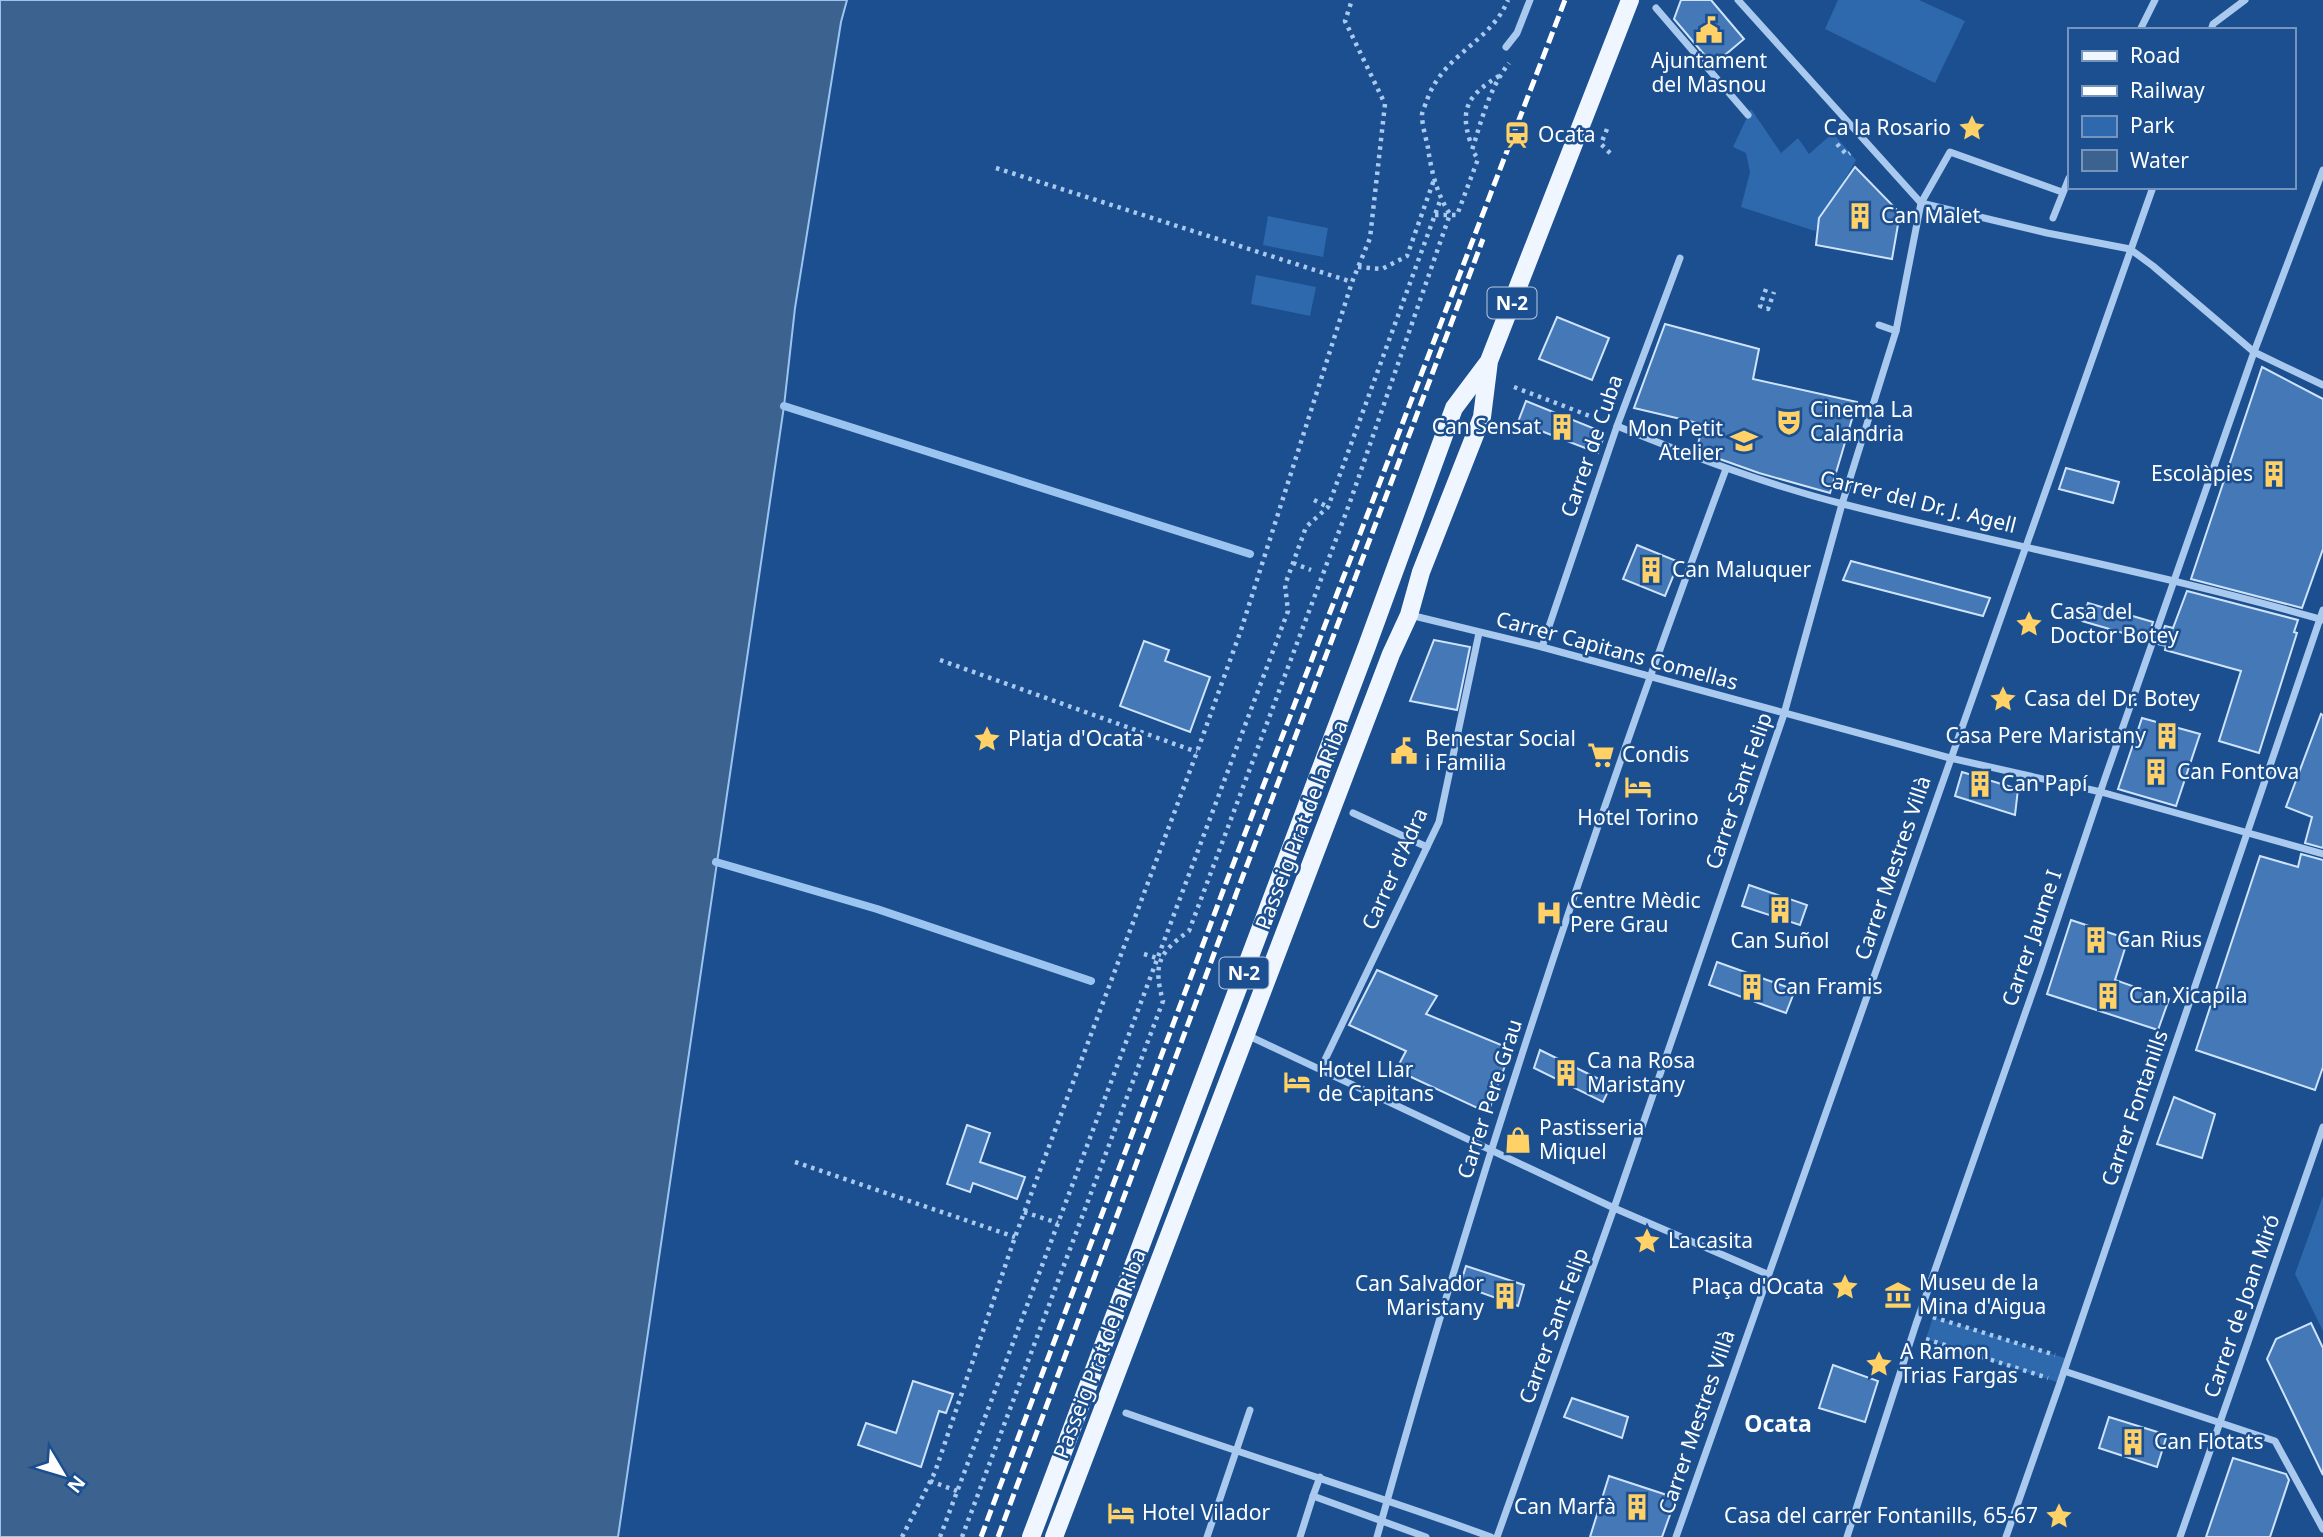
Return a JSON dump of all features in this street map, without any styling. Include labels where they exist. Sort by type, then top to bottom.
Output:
[{"type":"main road","name":"N-2","points":[[1031,1537],[1357,673],[1454,408],[1489,361],[1630,0]]},
{"type":"main road","name":"Passeig Prat de la Riba","points":[[1054,1537],[1391,654],[1409,615],[1421,572],[1482,416],[1489,361]]},
{"type":"main road","name":"N-2","points":[[1409,615],[1399,596],[1404,575],[1444,468],[1454,408]]},
{"type":"street","points":[[1506,47],[1517,33],[1530,0]]},
{"type":"street","points":[[1738,0],[1921,203],[2047,233],[2130,249],[2254,352],[2323,385]]},
{"type":"street","points":[[2141,28],[2155,0]]},
{"type":"street","points":[[2212,28],[2213,24],[2245,0]]},
{"type":"street","points":[[1656,8],[1748,115]]},
{"type":"street","name":"Carrer Sant Felip","points":[[1497,1537],[1615,1208],[1784,714],[1842,504],[1896,331],[1921,203],[1950,152],[2063,192]]},
{"type":"street","name":"Carrer Jaume I","points":[[1847,1537],[1916,1324],[2254,352],[2323,170]]},
{"type":"street","points":[[2053,218],[2068,180]]},
{"type":"street","name":"Carrer Mestres Villà","points":[[1676,1537],[2152,189]]},
{"type":"street","name":"Carrer de Cuba","points":[[1542,647],[1617,426],[1680,258]]},
{"type":"street","points":[[1879,325],[1896,331]]},
{"type":"street","name":"Carrer del Dr. J. Agell","points":[[1617,426],[1726,469],[1842,504],[2176,580],[2322,619]]},
{"type":"street","name":"Carrer Pere Grau","points":[[1377,1537],[1491,1149],[1649,677],[1726,469]]},
{"type":"street","name":"Carrer Fontanills","points":[[2006,1537],[2323,610]]},
{"type":"street","name":"Carrer Capitans Comellas","points":[[1409,615],[1542,647],[1950,758],[2101,792],[2323,855]]},
{"type":"street","name":"Carrer d'Adra","points":[[1321,1068],[1439,822],[1479,633]]},
{"type":"street","points":[[1353,813],[1427,847]]},
{"type":"street","points":[[1247,1035],[1615,1208],[1767,1274]]},
{"type":"street","name":"Carrer de Joan Miró","points":[[2180,1537],[2323,1127]]},
{"type":"street","points":[[2064,1371],[2275,1441],[2323,1529]]},
{"type":"street","points":[[1208,1537],[1250,1409]]},
{"type":"street","points":[[1126,1413],[1236,1452],[1386,1499],[1491,1537]]},
{"type":"street","points":[[1300,1537],[1320,1477]]},
{"type":"street","points":[[1314,1496],[1426,1537]]},
{"type":"path","points":[[902,1537],[935,1472],[1024,1212],[1241,630],[1352,282],[1370,238],[1385,104],[1345,21],[1352,0]]},
{"type":"path","points":[[1450,214],[1440,200],[1422,115],[1433,85],[1457,56],[1487,31],[1502,14],[1508,0]]},
{"type":"path","points":[[1435,215],[1457,215],[1478,159],[1472,150],[1499,76],[1473,96],[1465,110],[1465,124],[1470,141]]},
{"type":"path","points":[[1607,129],[1601,144],[1611,154]]},
{"type":"path","points":[[1837,144],[1847,155],[1850,153]]},
{"type":"path","points":[[996,168],[1352,282]]},
{"type":"path","points":[[1358,267],[1382,269],[1407,256],[1435,176]]},
{"type":"path","points":[[940,1537],[1288,611],[1285,585],[1306,527],[1328,507],[1440,200]]},
{"type":"path","points":[[962,1537],[1163,1002],[1156,977],[1167,947],[1189,931],[1350,502],[1450,214]]},
{"type":"path","points":[[1766,289],[1760,306],[1768,309],[1774,292]]},
{"type":"path","points":[[1514,387],[1617,426]]},
{"type":"path","points":[[1314,500],[1328,507]]},
{"type":"path","points":[[1293,563],[1311,570]]},
{"type":"path","points":[[940,660],[1197,752]]},
{"type":"path","points":[[1144,954],[1157,958]]},
{"type":"path","points":[[795,1162],[1015,1237]]},
{"type":"path","points":[[1024,1212],[1058,1223]]},
{"type":"path","points":[[1933,1317],[2045,1352]]},
{"type":"path","points":[[1926,1339],[2060,1383]]},
{"type":"path","points":[[930,1481],[957,1491]]},
{"type":"green space","points":[[1838,0],[1919,0],[1965,21],[1935,83],[1825,29]]},
{"type":"green space","points":[[1751,109],[1781,153],[1798,138],[1809,154],[1833,133],[1856,160],[1815,231],[1741,207],[1750,172],[1746,153],[1733,147]]},
{"type":"green space","points":[[1268,216],[1328,228],[1323,257],[1263,245]]},
{"type":"green space","points":[[1256,275],[1316,287],[1310,316],[1251,304]]},
{"type":"green space","points":[[2323,1196],[2323,1331],[2295,1274]]},
{"type":"green space","points":[[1933,1317],[2068,1359],[2060,1383],[1926,1339]]},
{"type":"water","points":[[0,0],[847,0],[841,22],[795,308],[784,406],[618,1537],[0,1537]]},
{"type":"building","name":"Ajuntament del Masnou","points":[[1681,0],[1711,0],[1744,39],[1713,65],[1674,19]]},
{"type":"building","name":"Can Malet","points":[[1855,167],[1900,213],[1892,259],[1816,245],[1819,218]]},
{"type":"building","points":[[1557,317],[1609,338],[1592,380],[1539,359]]},
{"type":"building","points":[[1665,324],[1759,349],[1753,379],[1857,402],[1830,493],[1759,473],[1697,451],[1702,424],[1634,408]]},
{"type":"building","name":"Escolàpies","points":[[2262,367],[2323,399],[2323,549],[2302,608],[2191,579]]},
{"type":"building","name":"Can Sensat","points":[[1526,401],[1605,433],[1598,453],[1518,422]]},
{"type":"building","points":[[2066,468],[2119,482],[2113,503],[2059,489]]},
{"type":"building","name":"Can Maluquer","points":[[1637,545],[1679,562],[1665,596],[1623,579]]},
{"type":"building","points":[[1851,561],[1990,598],[1983,616],[1843,580]]},
{"type":"building","points":[[2187,591],[2298,620],[2294,632],[2297,633],[2259,753],[2219,741],[2241,671],[2165,650],[2166,646],[2158,644],[2165,626],[2173,628]]},
{"type":"building","points":[[2088,603],[2153,622],[2147,640],[2082,621]]},
{"type":"building","points":[[1434,640],[1470,647],[1457,710],[1410,701]]},
{"type":"building","points":[[1144,641],[1169,650],[1165,661],[1210,677],[1190,732],[1120,706]]},
{"type":"building","points":[[2321,714],[2323,848],[2305,843],[2312,817],[2286,807]]},
{"type":"building","name":"Can Fontova","points":[[2142,718],[2200,734],[2176,806],[2118,789]]},
{"type":"building","name":"Can Papí","points":[[1962,772],[2018,789],[2015,815],[1955,796]]},
{"type":"building","points":[[2301,854],[2323,860],[2323,1067],[2315,1090],[2196,1050],[2260,856],[2298,867]]},
{"type":"building","name":"Can Suñol","points":[[1749,885],[1807,905],[1800,925],[1742,906]]},
{"type":"building","name":"Can Xicapila","points":[[2071,920],[2128,939],[2115,980],[2169,999],[2158,1030],[2047,994]]},
{"type":"building","name":"Can Framis","points":[[1717,962],[1795,990],[1786,1013],[1709,985]]},
{"type":"building","points":[[1377,970],[1437,996],[1426,1014],[1511,1049],[1488,1113],[1396,1070],[1406,1051],[1349,1025]]},
{"type":"building","name":"Ca na Rosa Maristany","points":[[1540,1050],[1611,1085],[1603,1102],[1534,1068]]},
{"type":"building","points":[[2174,1097],[2215,1114],[2202,1158],[2157,1144]]},
{"type":"building","points":[[967,1125],[990,1133],[980,1162],[1025,1177],[1017,1199],[973,1183],[970,1192],[947,1184]]},
{"type":"building","name":"Can Salvador Maristany","points":[[1466,1266],[1524,1285],[1518,1306],[1460,1285]]},
{"type":"building","points":[[2311,1323],[2323,1348],[2323,1475],[2267,1359],[2276,1339]]},
{"type":"building","points":[[1833,1365],[1878,1381],[1865,1422],[1819,1408]]},
{"type":"building","points":[[913,1381],[953,1394],[946,1413],[939,1411],[921,1467],[858,1445],[866,1423],[896,1433]]},
{"type":"building","points":[[1572,1398],[1628,1417],[1622,1438],[1564,1417]]},
{"type":"building","name":"Can Flotats","points":[[2109,1417],[2167,1435],[2157,1467],[2099,1448]]},
{"type":"building","points":[[2233,1458],[2286,1474],[2289,1480],[2270,1537],[2206,1537]]},
{"type":"building","name":"Can Marfà","points":[[1609,1476],[1676,1498],[1662,1537],[1590,1537]]},
{"type":"waterway","points":[[784,406],[1250,554]]},
{"type":"waterway","points":[[716,862],[877,909],[1091,981]]},
{"type":"railway","points":[[981,1537],[1226,883],[1565,0]]},
{"type":"railway","points":[[998,1537],[1483,239]]},
{"type":"place","name":"Ajuntament del Masnou","points":[[1709,30]]},
{"type":"place","name":"Ca la Rosario","points":[[1972,128]]},
{"type":"place","name":"Ocata","points":[[1517,135]]},
{"type":"place","name":"Can Malet","points":[[1860,216]]},
{"type":"place","name":"Cinema La Calandria","points":[[1789,422]]},
{"type":"place","name":"Can Sensat","points":[[1562,427]]},
{"type":"place","name":"Mon Petit Atelier","points":[[1744,441]]},
{"type":"place","name":"Escolàpies","points":[[2274,474]]},
{"type":"place","name":"Can Maluquer","points":[[1651,570]]},
{"type":"place","name":"Casa del Doctor Botey","points":[[2029,624]]},
{"type":"place","name":"Casa del Dr. Botey","points":[[2003,699]]},
{"type":"place","name":"Casa Pere Maristany","points":[[2167,736]]},
{"type":"place","name":"Platja d'Ocata","points":[[987,739]]},
{"type":"place","name":"Benestar Social i Familia","points":[[1404,751]]},
{"type":"place","name":"Condis","points":[[1601,755]]},
{"type":"place","name":"Can Fontova","points":[[2156,772]]},
{"type":"place","name":"Can Papí","points":[[1980,784]]},
{"type":"place","name":"Hotel Torino","points":[[1638,787]]},
{"type":"place","name":"Can Suñol","points":[[1780,910]]},
{"type":"place","name":"Centre Mèdic Pere Grau","points":[[1549,913]]},
{"type":"place","name":"Can Rius","points":[[2096,940]]},
{"type":"place","name":"Can Framis","points":[[1752,987]]},
{"type":"place","name":"Can Xicapila","points":[[2108,996]]},
{"type":"place","name":"Ca na Rosa Maristany","points":[[1566,1073]]},
{"type":"place","name":"Hotel Llar de Capitans","points":[[1297,1082]]},
{"type":"place","name":"Pastisseria Miquel","points":[[1518,1140]]},
{"type":"place","name":"La casita","points":[[1647,1241]]},
{"type":"place","name":"Plaça d'Ocata","points":[[1845,1287]]},
{"type":"place","name":"Museu de la Mina d'Aigua","points":[[1898,1295]]},
{"type":"place","name":"Can Salvador Maristany","points":[[1505,1296]]},
{"type":"place","name":"A Ramon Trias Fargas","points":[[1879,1364]]},
{"type":"place","name":"Can Flotats","points":[[2133,1442]]},
{"type":"place","name":"Can Marfà","points":[[1637,1507]]},
{"type":"place","name":"Hotel Vilador","points":[[1121,1513]]},
{"type":"place","name":"Casa del carrer Fontanills, 65-67","points":[[2059,1516]]},
{"type":"district","name":"Ocata","points":[[1778,1424]]}]
